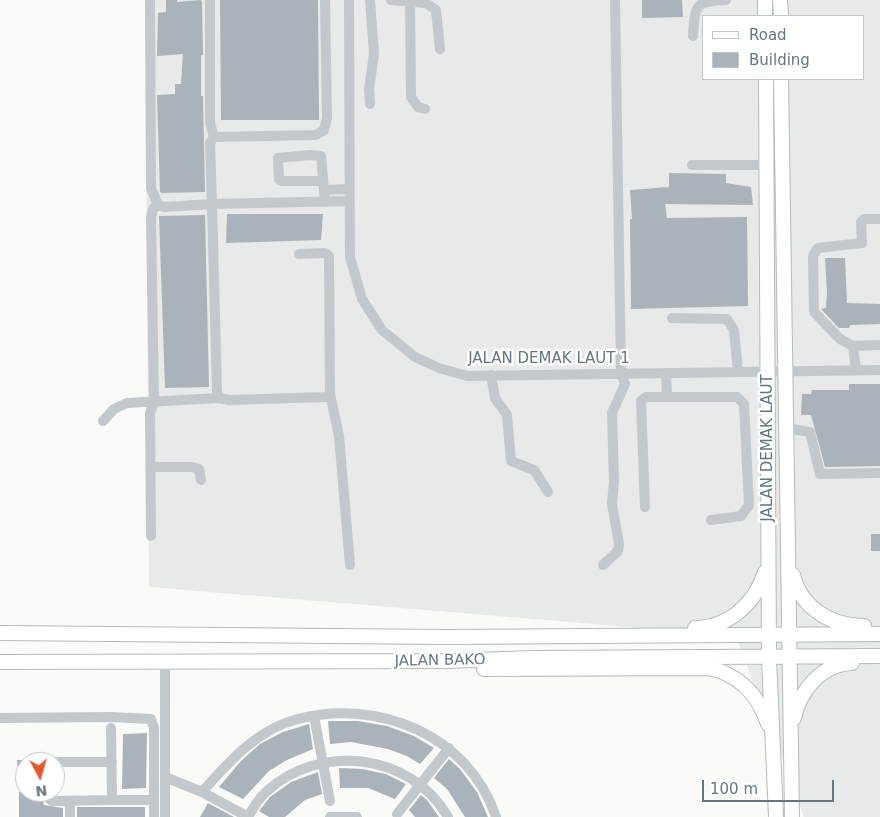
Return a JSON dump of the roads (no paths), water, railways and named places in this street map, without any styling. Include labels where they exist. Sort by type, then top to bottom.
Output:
[{"type":"main road","points":[[765,0],[765,15]]},
{"type":"main road","points":[[780,0],[781,15]]},
{"type":"main road","name":"JALAN DEMAK LAUT","points":[[766,80],[769,658],[776,817]]},
{"type":"main road","name":"JALAN DEMAK LAUT","points":[[782,80],[792,817]]},
{"type":"main road","points":[[788,554],[798,591],[811,608],[835,622],[856,626],[880,627]]},
{"type":"main road","points":[[446,637],[462,631],[712,626],[737,615],[745,607],[760,588],[769,559]]},
{"type":"main road","name":"JALAN BAKO","points":[[0,633],[446,637],[880,634]]},
{"type":"main road","name":"JALAN BAKO","points":[[0,662],[165,663],[880,656]]},
{"type":"main road","points":[[448,661],[463,669],[709,668],[723,671],[741,682],[754,696],[761,706],[772,736]]},
{"type":"main road","points":[[791,735],[796,707],[812,682],[832,667],[844,664],[880,663]]},
{"type":"street","points":[[150,0],[151,188],[158,205],[164,207],[349,201]]},
{"type":"street","points":[[210,0],[210,123],[214,137],[210,143],[217,391],[219,398]]},
{"type":"street","points":[[214,137],[316,135],[324,130],[327,118],[325,0]]},
{"type":"street","name":"JALAN DEMAK LAUT 1","points":[[349,0],[350,257],[362,299],[382,330],[415,357],[439,368],[467,376],[880,370]]},
{"type":"street","points":[[370,0],[374,54],[369,89],[370,104]]},
{"type":"street","points":[[391,0],[426,3],[436,10],[440,49]]},
{"type":"street","points":[[603,565],[618,552],[619,544],[612,504],[614,481],[612,413],[625,384],[621,373],[614,0]]},
{"type":"street","points":[[693,36],[694,13],[698,5],[706,1],[726,0]]},
{"type":"street","points":[[410,2],[411,97],[418,107],[425,109]]},
{"type":"street","points":[[325,202],[324,185],[321,156],[310,154],[278,158],[279,179],[281,181],[324,185],[349,189]]},
{"type":"street","points":[[692,165],[766,165]]},
{"type":"street","points":[[151,536],[150,413],[154,402],[151,217],[153,209],[158,205]]},
{"type":"street","points":[[880,219],[864,219],[861,222],[862,243],[818,248],[813,256],[814,312],[840,339],[853,346],[880,345]]},
{"type":"street","points":[[299,254],[325,253],[329,256],[330,394],[339,436],[350,565]]},
{"type":"street","points":[[672,318],[727,319],[734,330],[738,372]]},
{"type":"street","points":[[853,346],[856,370]]},
{"type":"street","points":[[666,373],[668,397]]},
{"type":"street","points":[[492,375],[496,398],[507,415],[511,461],[534,470],[548,492]]},
{"type":"street","points":[[103,421],[114,409],[127,403],[219,398],[229,400],[326,397],[330,394]]},
{"type":"street","points":[[645,507],[641,401],[646,397],[737,397],[744,404],[749,505],[742,516],[711,520]]},
{"type":"street","points":[[786,428],[810,432],[820,474],[880,473]]},
{"type":"street","points":[[151,467],[192,467],[199,470],[200,480]]},
{"type":"street","points":[[165,663],[166,817]]},
{"type":"street","points":[[202,792],[229,762],[250,744],[297,719],[348,714],[377,716],[411,726],[449,748],[480,783],[496,817]]},
{"type":"street","points":[[0,718],[111,716],[148,717],[152,720],[165,720]]},
{"type":"street","points":[[314,716],[330,801]]},
{"type":"street","points":[[152,720],[154,817]]},
{"type":"street","points":[[111,728],[112,800]]},
{"type":"street","points":[[397,814],[449,748]]},
{"type":"street","points":[[165,777],[202,792],[248,817],[260,798],[275,784],[294,773],[323,763],[353,760],[372,762],[395,769],[421,784],[434,797],[448,817]]},
{"type":"street","points":[[65,762],[112,762]]},
{"type":"street","points":[[65,801],[154,800]]},
{"type":"street","points":[[70,801],[70,817]]},
{"type":"street","points":[[330,817],[357,817]]}]
